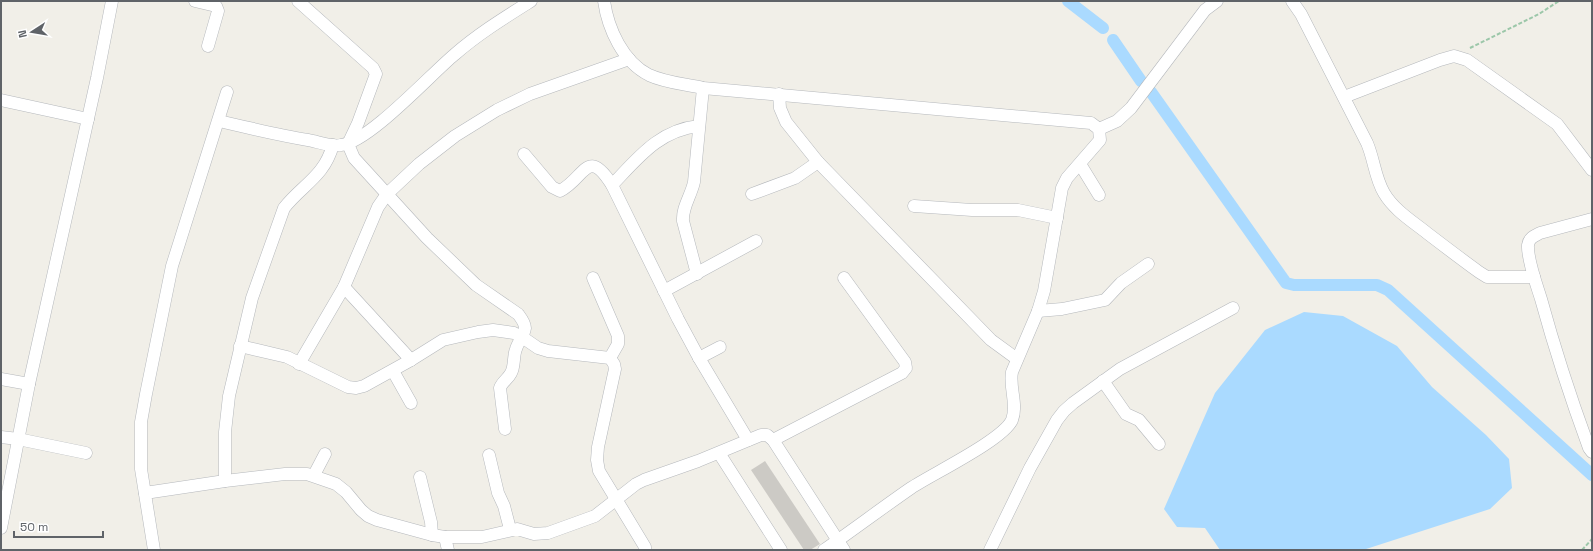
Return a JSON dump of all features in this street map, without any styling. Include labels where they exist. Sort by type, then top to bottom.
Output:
[{"type":"street","points":[[1,528],[4,500],[88,119],[112,1]]},
{"type":"street","points":[[195,1],[216,6],[218,11],[208,46]]},
{"type":"street","points":[[298,1],[373,68],[376,74],[358,123],[348,144],[354,158],[427,238],[476,285],[518,314],[523,321],[525,328],[516,348],[511,374],[502,383],[500,388],[505,429]]},
{"type":"street","points":[[219,121],[333,145],[348,144],[360,138],[386,118],[470,42],[496,23],[531,1]]},
{"type":"street","points":[[604,1],[615,37],[629,59],[649,74],[668,81],[703,88],[1091,123],[1099,129],[1100,140],[1067,178],[1062,188],[1048,273],[1038,311],[1011,377],[1014,411],[1009,425],[1000,434],[984,445],[911,488],[841,545],[824,550]]},
{"type":"street","points":[[1099,129],[1117,122],[1131,108],[1205,10],[1217,1]]},
{"type":"street","points":[[1292,1],[1301,14],[1367,143],[1384,192],[1392,203],[1404,215],[1487,277],[1534,277]]},
{"type":"street","points":[[1344,97],[1454,56],[1467,60],[1557,124],[1592,170]]},
{"type":"street","points":[[299,364],[344,287],[378,207],[387,194],[419,164],[455,136],[497,110],[530,94],[629,59]]},
{"type":"street","points":[[697,274],[682,221],[682,212],[692,191],[703,88]]},
{"type":"street","points":[[154,550],[141,469],[141,422],[172,266],[227,92]]},
{"type":"street","points":[[779,94],[780,108],[786,122],[818,162],[991,340],[1017,360]]},
{"type":"street","points":[[1,100],[88,119]]},
{"type":"street","points":[[612,185],[657,140],[676,130],[699,126]]},
{"type":"street","points":[[225,481],[228,402],[252,298],[284,208],[293,197],[313,180],[324,167],[330,156],[333,145]]},
{"type":"street","points":[[524,154],[552,187],[560,191],[586,168],[591,166],[598,167],[612,185],[699,358],[748,440]]},
{"type":"street","points":[[752,194],[795,178],[818,162]]},
{"type":"street","points":[[1080,164],[1099,195]]},
{"type":"street","points":[[914,206],[972,210],[1018,210],[1057,218]]},
{"type":"street","points":[[1592,219],[1533,236],[1529,241],[1528,247],[1534,277],[1571,400],[1589,448],[1592,452]]},
{"type":"street","points":[[664,291],[756,240]]},
{"type":"street","points":[[1038,311],[1062,309],[1105,300],[1121,283],[1148,264]]},
{"type":"street","points":[[594,278],[618,336],[618,344],[610,358]]},
{"type":"street","points":[[773,440],[902,373],[906,368],[904,362],[844,278]]},
{"type":"street","points":[[344,287],[411,360]]},
{"type":"street","points":[[990,550],[1030,468],[1057,420],[1073,403],[1120,369],[1233,308]]},
{"type":"street","points":[[240,346],[287,357],[348,387],[356,388],[364,386],[393,371],[443,340],[471,333],[493,330],[514,333],[538,348],[548,351],[610,358],[614,364],[614,370],[598,447],[597,460],[599,471],[604,482],[617,499],[645,547],[645,550]]},
{"type":"street","points":[[699,358],[720,347]]},
{"type":"street","points":[[393,371],[412,403]]},
{"type":"street","points":[[1,379],[29,384]]},
{"type":"street","points":[[1103,381],[1126,414],[1139,420],[1159,444]]},
{"type":"street","points":[[145,493],[225,481],[298,473],[314,475],[336,484],[346,492],[368,516],[377,520],[432,535],[445,537],[482,537],[510,529],[523,529],[534,534],[548,533],[595,516],[636,484],[644,480],[719,453],[761,435],[767,435],[773,440],[841,545]]},
{"type":"street","points":[[1,437],[86,453]]},
{"type":"street","points":[[719,453],[781,550]]},
{"type":"street","points":[[314,475],[325,454]]},
{"type":"street","points":[[489,455],[498,493],[504,506],[510,529]]},
{"type":"street","points":[[420,477],[431,522],[432,535]]},
{"type":"street","points":[[445,537],[448,550]]},
{"type":"path","points":[[1454,56],[1538,14],[1559,1]]},
{"type":"path","points":[[1582,550],[1592,538]]},
{"type":"water","points":[[1304,312],[1343,316],[1397,346],[1432,387],[1486,435],[1509,459],[1512,488],[1490,509],[1363,550],[1220,550],[1205,528],[1177,527],[1164,509],[1215,393],[1265,330]]},
{"type":"building","points":[[765,461],[820,544],[810,550],[804,550],[751,470]]},
{"type":"waterway","points":[[1068,1],[1103,28]]},
{"type":"waterway","points":[[1113,40],[1141,81]]},
{"type":"waterway","points":[[1151,92],[1286,283],[1294,285],[1377,285],[1388,290],[1592,475]]}]
